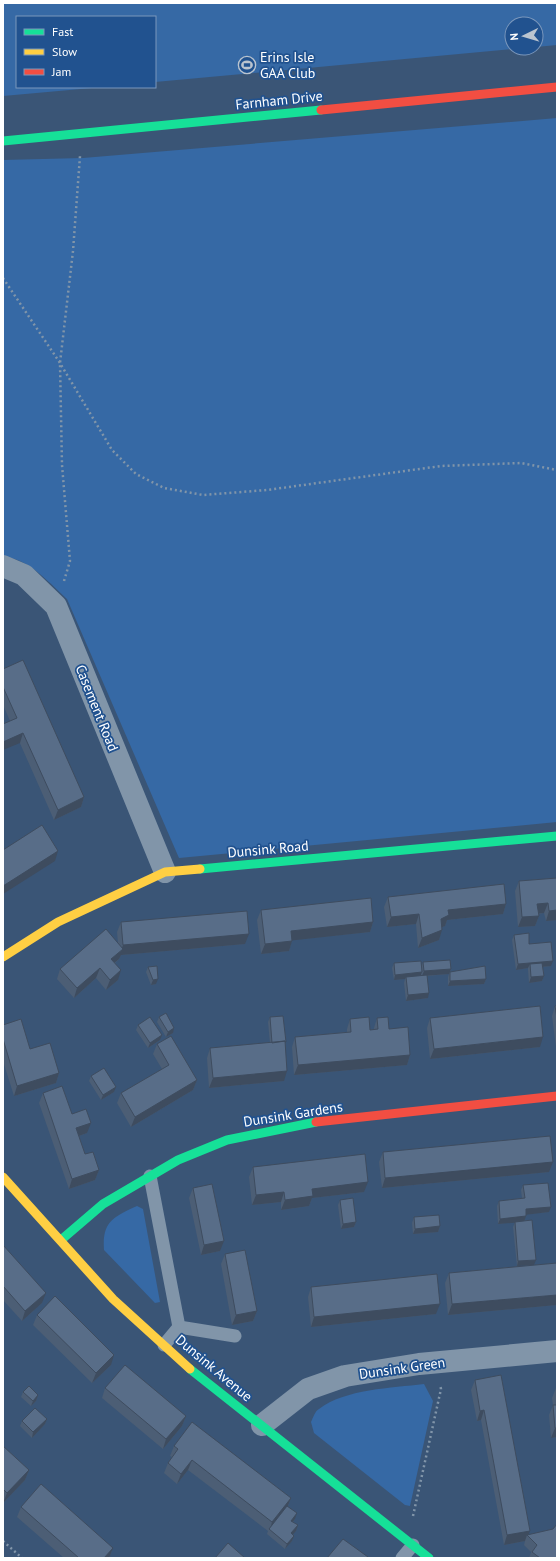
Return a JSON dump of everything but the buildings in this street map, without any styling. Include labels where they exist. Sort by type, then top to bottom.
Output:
[{"type":"street","name":"Farnham Drive","points":[[3,141],[557,87]]},
{"type":"street","name":"Casement Road","points":[[3,566],[24,575],[56,606],[165,872]]},
{"type":"street","name":"Dunsink Road","points":[[3,957],[58,922],[165,872],[557,836]]},
{"type":"street","name":"Dunsink Gardens","points":[[61,1240],[103,1204],[178,1160],[227,1140],[311,1123],[557,1096]]},
{"type":"street","name":"Dunsink Avenue","points":[[3,1177],[113,1299],[193,1372],[429,1558]]},
{"type":"street","name":"Dunsink Green","points":[[262,1425],[308,1389],[345,1376],[436,1362],[557,1351]]},
{"type":"lane","points":[[150,1176],[180,1327]]},
{"type":"lane","points":[[180,1327],[235,1336]]},
{"type":"lane","points":[[164,1345],[180,1327]]},
{"type":"lane","points":[[402,1558],[410,1543]]},
{"type":"path","points":[[56,606],[70,561],[62,465],[60,363],[73,251],[81,133]]},
{"type":"path","points":[[3,278],[60,363],[112,450],[136,474],[164,488],[203,495],[267,490],[440,466],[521,463],[557,470]]},
{"type":"path","points":[[410,1543],[441,1389],[436,1362]]},
{"type":"path","points":[[3,1541],[22,1558]]},
{"type":"shaded area","name":"Erins Isle GAA Club","points":[[3,3],[557,3],[557,45],[544,46],[544,16],[504,16],[504,50],[156,82],[156,16],[16,16],[16,88],[92,88],[3,96]]},
{"type":"shaded area","points":[[557,118],[557,822],[179,858],[67,599],[38,572],[29,566],[11,558],[3,558],[3,160],[83,158]]},
{"type":"shaded area","points":[[137,1206],[143,1209],[160,1302],[155,1303],[104,1250],[105,1233],[107,1227],[115,1217]]},
{"type":"shaded area","points":[[424,1384],[433,1401],[410,1506],[405,1505],[314,1433],[311,1422],[318,1410],[330,1402],[342,1397],[369,1390]]},
{"type":"traffic: fast","points":[[3,141],[321,110]]},
{"type":"traffic: fast","points":[[200,869],[557,836]]},
{"type":"traffic: fast","points":[[61,1240],[103,1204],[178,1160],[227,1140],[316,1122]]},
{"type":"traffic: fast","points":[[190,1369],[429,1558]]},
{"type":"traffic: slow","points":[[3,957],[58,922],[165,872],[200,869]]},
{"type":"traffic: slow","points":[[3,1177],[113,1299],[190,1369]]},
{"type":"traffic: jam","points":[[321,110],[557,87]]},
{"type":"traffic: jam","points":[[316,1122],[557,1096]]},
{"type":"place","name":"Erins Isle GAA Club","points":[[247,65]]}]
